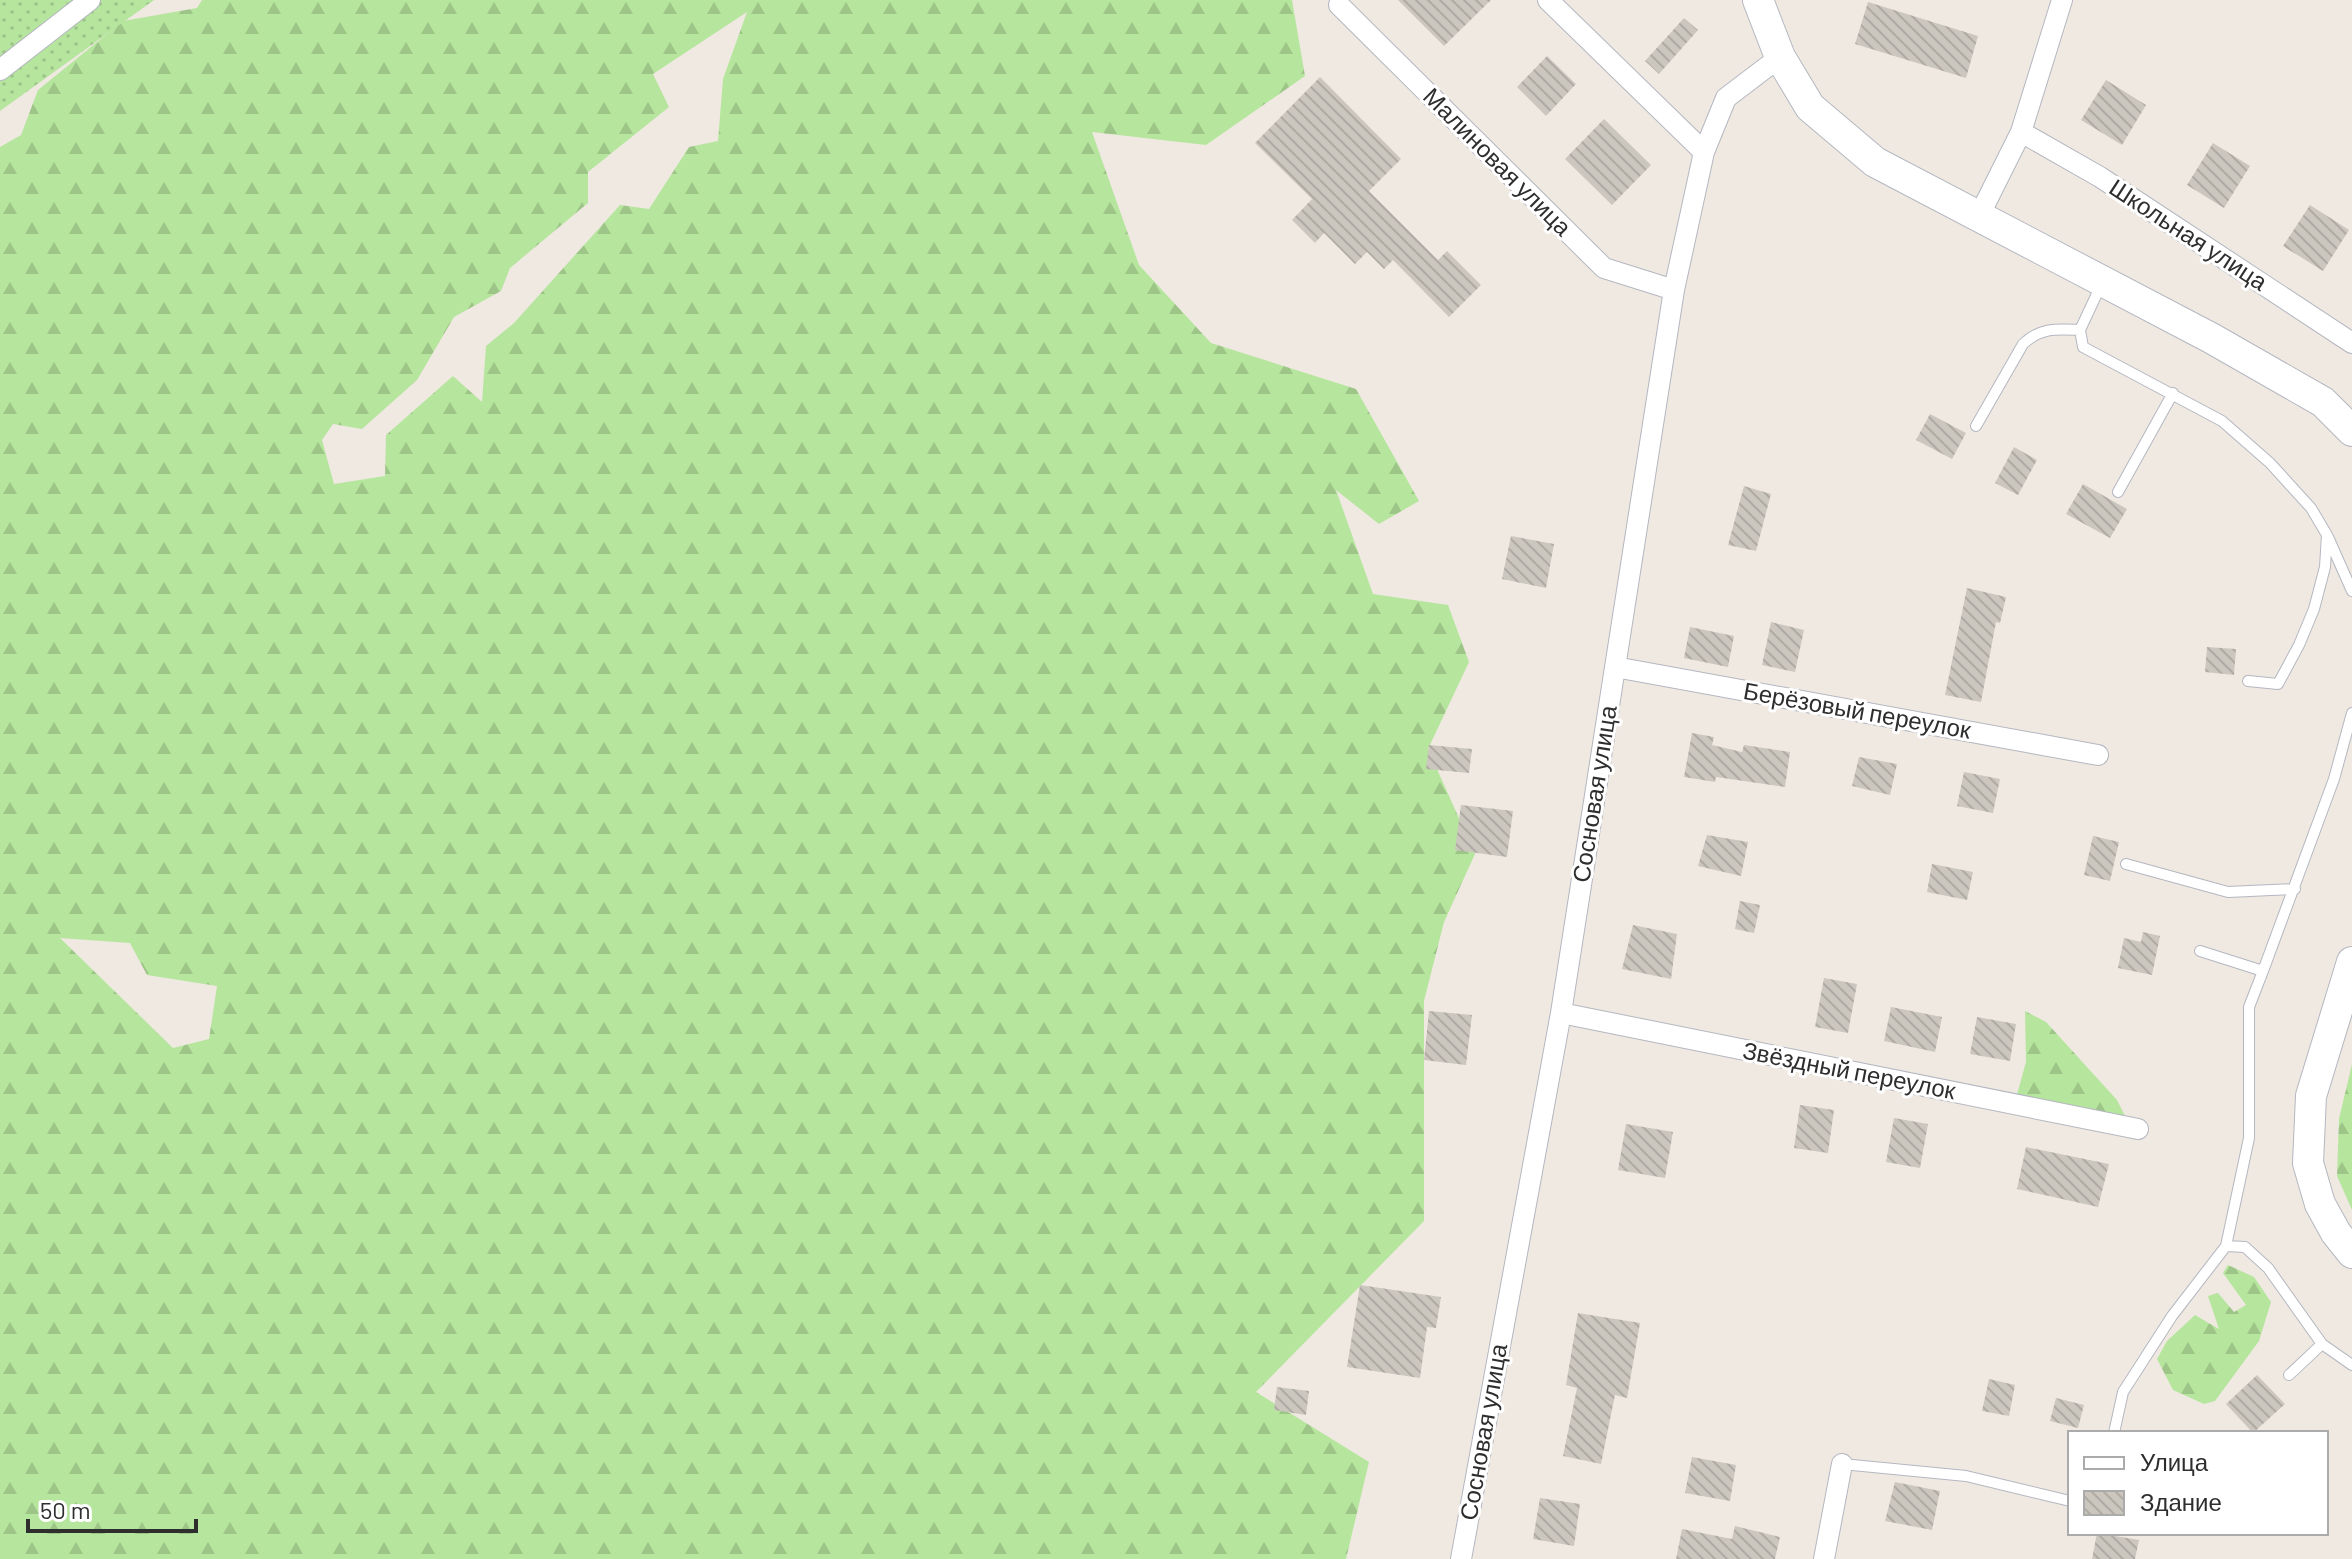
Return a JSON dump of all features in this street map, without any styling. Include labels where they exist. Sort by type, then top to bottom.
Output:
[{"type":"street","points":[[0,70],[90,0]]},
{"type":"street","points":[[1548,0],[1704,152]]},
{"type":"street","points":[[1758,0],[1780,57],[1810,107],[1875,162],[2211,338],[2348,416]]},
{"type":"street","points":[[1979,216],[2021,132],[2062,0]]},
{"type":"street","name":"Малиновая улица","points":[[1339,5],[1604,268],[1674,290]]},
{"type":"street","name":"Сосновая улица","points":[[1461,1559],[1561,1013],[1674,290],[1704,152],[1726,98],[1780,57]]},
{"type":"street","name":"Школьная улица","points":[[2021,132],[2100,177],[2352,343]]},
{"type":"street","name":"Берёзовый переулок","points":[[1615,667],[2098,755]]},
{"type":"street","points":[[2352,962],[2311,1096],[2308,1163],[2320,1204],[2336,1233],[2352,1253]]},
{"type":"street","name":"Звёздный переулок","points":[[1561,1013],[2138,1129]]},
{"type":"street","points":[[1824,1559],[1842,1464]]},
{"type":"lane","points":[[2103,281],[2080,330],[2083,347],[2222,421],[2270,463],[2311,508],[2352,591]]},
{"type":"lane","points":[[1976,426],[2023,344],[2034,333],[2048,329],[2080,330]]},
{"type":"lane","points":[[2118,492],[2173,393]]},
{"type":"lane","points":[[2248,681],[2278,684],[2314,609],[2325,567],[2327,535]]},
{"type":"lane","points":[[2114,1431],[2123,1392],[2172,1316],[2226,1246],[2249,1138],[2249,1007],[2334,779],[2352,713]]},
{"type":"lane","points":[[2126,864],[2228,892],[2295,889]]},
{"type":"lane","points":[[2200,951],[2263,971]]},
{"type":"lane","points":[[2226,1246],[2245,1247],[2268,1268],[2322,1344],[2352,1365]]},
{"type":"lane","points":[[2289,1375],[2322,1344]]},
{"type":"lane","points":[[1842,1464],[1966,1476],[2068,1501]]},
{"type":"green space","points":[[0,0],[154,0],[0,111]]},
{"type":"green space","points":[[202,0],[1292,0],[1305,76],[1206,145],[1092,132],[1139,265],[1211,343],[1356,389],[1419,501],[1379,524],[1336,490],[1373,594],[1448,605],[1469,662],[1428,749],[1475,854],[1444,922],[1424,1001],[1424,1221],[1256,1392],[1369,1462],[1346,1559],[0,1559],[0,147],[21,135],[38,90],[123,21],[197,8]],"holes":[[[747,12],[723,79],[718,141],[689,147],[649,209],[620,205],[514,323],[486,346],[482,402],[453,376],[386,435],[385,476],[334,484],[322,440],[333,424],[362,429],[417,380],[454,317],[501,291],[510,268],[588,203],[588,172],[669,107],[653,74]],[[60,938],[130,943],[147,975],[217,986],[209,1039],[173,1048]]]},
{"type":"green space","points":[[2025,1011],[2046,1022],[2117,1100],[2129,1124],[2083,1128],[2050,1109],[2014,1105],[2026,1062]]},
{"type":"green space","points":[[2352,1064],[2352,1210],[2337,1176],[2339,1119]]},
{"type":"green space","points":[[2228,1265],[2254,1277],[2271,1302],[2259,1341],[2215,1401],[2204,1404],[2173,1390],[2157,1359],[2167,1341],[2195,1315],[2219,1329],[2208,1296],[2218,1293],[2234,1312],[2246,1305],[2223,1273]]},
{"type":"building","points":[[1398,0],[1491,0],[1444,46]]},
{"type":"building","points":[[1868,2],[1978,36],[1966,78],[1855,44]]},
{"type":"building","points":[[1684,18],[1698,30],[1659,74],[1645,61]]},
{"type":"building","points":[[1547,56],[1576,84],[1546,116],[1517,87]]},
{"type":"building","points":[[1320,77],[1401,159],[1369,191],[1438,260],[1447,251],[1481,285],[1449,317],[1393,260],[1384,269],[1367,252],[1355,264],[1324,233],[1315,243],[1292,220],[1312,199],[1255,143]]},
{"type":"building","points":[[2106,80],[2146,105],[2122,145],[2081,120]]},
{"type":"building","points":[[1604,119],[1651,165],[1612,205],[1565,159]]},
{"type":"building","points":[[2213,143],[2250,166],[2224,208],[2187,185]]},
{"type":"building","points":[[2310,205],[2349,230],[2323,271],[2283,246]]},
{"type":"building","points":[[1930,414],[1966,433],[1952,459],[1916,440]]},
{"type":"building","points":[[2014,447],[2037,460],[2018,495],[1995,483]]},
{"type":"building","points":[[2083,484],[2127,509],[2110,538],[2066,514]]},
{"type":"building","points":[[1744,486],[1771,494],[1756,551],[1728,545]]},
{"type":"building","points":[[1511,536],[1554,544],[1546,588],[1502,579]]},
{"type":"building","points":[[1967,588],[2006,597],[2000,623],[1996,622],[1981,702],[1945,695]]},
{"type":"building","points":[[1771,622],[1804,630],[1795,672],[1762,665]]},
{"type":"building","points":[[1690,627],[1734,636],[1728,667],[1684,658]]},
{"type":"building","points":[[2207,647],[2236,649],[2234,675],[2205,672]]},
{"type":"building","points":[[1692,733],[1714,737],[1712,745],[1742,752],[1744,745],[1790,752],[1785,787],[1716,777],[1715,782],[1684,777]]},
{"type":"building","points":[[1429,745],[1472,749],[1469,773],[1426,769]]},
{"type":"building","points":[[1859,757],[1897,764],[1890,795],[1852,786]]},
{"type":"building","points":[[1964,772],[2000,779],[1993,813],[1957,806]]},
{"type":"building","points":[[1461,805],[1513,811],[1507,857],[1455,850]]},
{"type":"building","points":[[1707,835],[1748,842],[1741,876],[1698,866]]},
{"type":"building","points":[[2093,836],[2119,842],[2110,881],[2084,875]]},
{"type":"building","points":[[1932,864],[1973,872],[1967,900],[1927,892]]},
{"type":"building","points":[[1740,901],[1760,905],[1754,933],[1735,929]]},
{"type":"building","points":[[1633,925],[1677,934],[1671,979],[1622,969]]},
{"type":"building","points":[[2143,932],[2160,936],[2152,975],[2118,968],[2124,938],[2141,942]]},
{"type":"building","points":[[1824,978],[1857,984],[1848,1033],[1815,1027]]},
{"type":"building","points":[[1891,1007],[1942,1017],[1935,1052],[1884,1041]]},
{"type":"building","points":[[1429,1011],[1472,1015],[1466,1065],[1424,1060]]},
{"type":"building","points":[[1977,1017],[2016,1024],[2010,1061],[1970,1054]]},
{"type":"building","points":[[1800,1105],[1834,1110],[1828,1153],[1794,1148]]},
{"type":"building","points":[[1894,1118],[1928,1124],[1920,1168],[1886,1162]]},
{"type":"building","points":[[1626,1124],[1673,1132],[1665,1178],[1618,1170]]},
{"type":"building","points":[[2026,1147],[2109,1164],[2098,1207],[2017,1189]]},
{"type":"building","points":[[1360,1285],[1441,1297],[1436,1328],[1427,1327],[1420,1378],[1347,1367]]},
{"type":"building","points":[[1578,1313],[1640,1323],[1627,1398],[1615,1395],[1601,1464],[1563,1456],[1577,1388],[1566,1385]]},
{"type":"building","points":[[2257,1375],[2285,1404],[2255,1431],[2251,1431],[2226,1404]]},
{"type":"building","points":[[1989,1379],[2015,1385],[2009,1416],[1982,1411]]},
{"type":"building","points":[[1277,1387],[1309,1391],[1306,1415],[1274,1410]]},
{"type":"building","points":[[2056,1398],[2084,1405],[2078,1428],[2050,1421]]},
{"type":"building","points":[[1692,1457],[1736,1465],[1730,1501],[1685,1493]]},
{"type":"building","points":[[1895,1482],[1940,1491],[1932,1530],[1885,1521]]},
{"type":"building","points":[[1540,1498],[1580,1504],[1574,1546],[1533,1539]]},
{"type":"building","points":[[1735,1526],[1780,1537],[1775,1559],[1676,1559],[1682,1529],[1732,1539]]},
{"type":"building","points":[[2097,1535],[2139,1540],[2135,1559],[2092,1559]]}]
